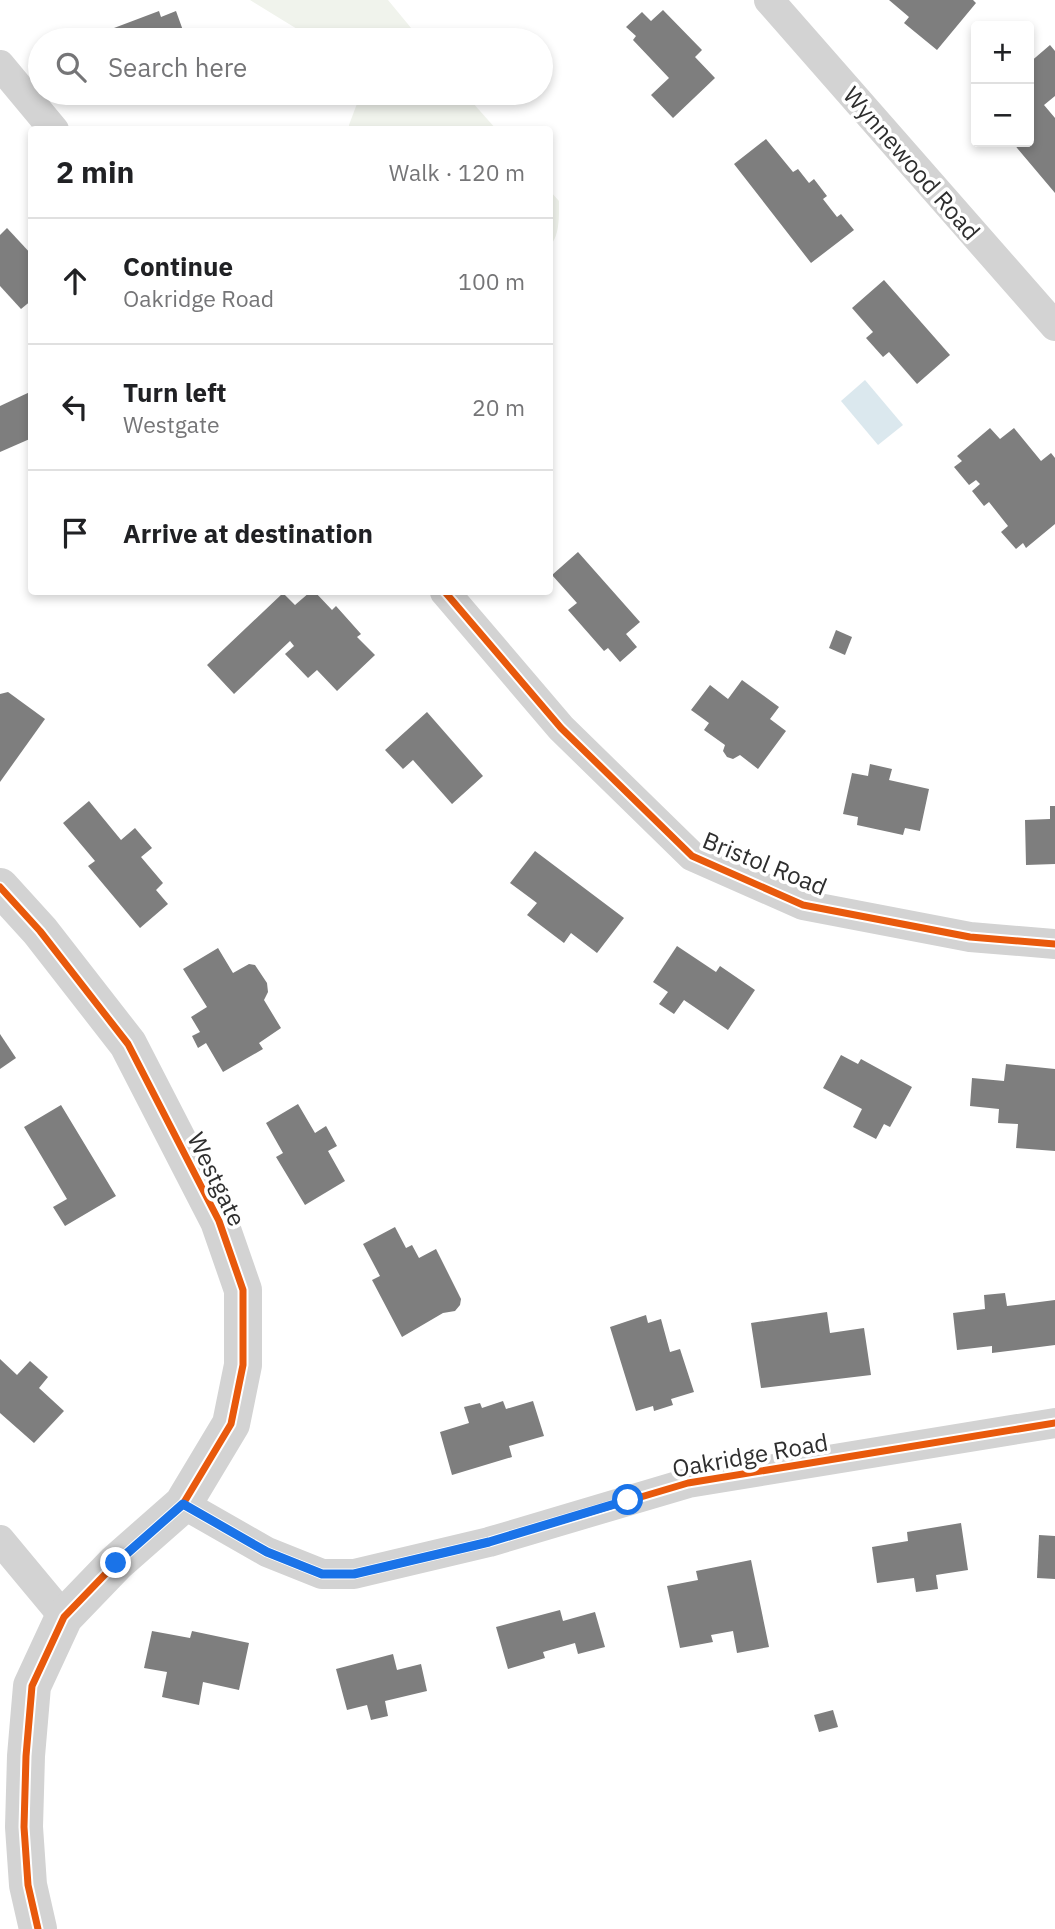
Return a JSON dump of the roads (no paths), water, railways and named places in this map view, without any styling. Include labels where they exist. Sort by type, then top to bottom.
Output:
[{"type":"street","name":"Wynnewood Road","points":[[769,0],[1055,326]]},
{"type":"street","points":[[0,65],[28,99]]},
{"type":"street","points":[[33,105],[51,126]]},
{"type":"street","name":"Bristol Road","points":[[448,595],[561,728],[692,856],[803,905],[970,937],[1055,944]]},
{"type":"street","name":"Westgate","points":[[0,887],[40,931],[128,1044],[219,1220],[243,1290],[243,1365],[231,1424],[183,1504],[116,1563],[64,1617],[32,1686],[26,1756],[25,1857],[38,1929]]},
{"type":"street","name":"Oakridge Road","points":[[183,1504],[267,1552],[322,1574],[354,1574],[489,1542],[688,1483],[1055,1423]]},
{"type":"street","points":[[0,1540],[64,1617]]}]
